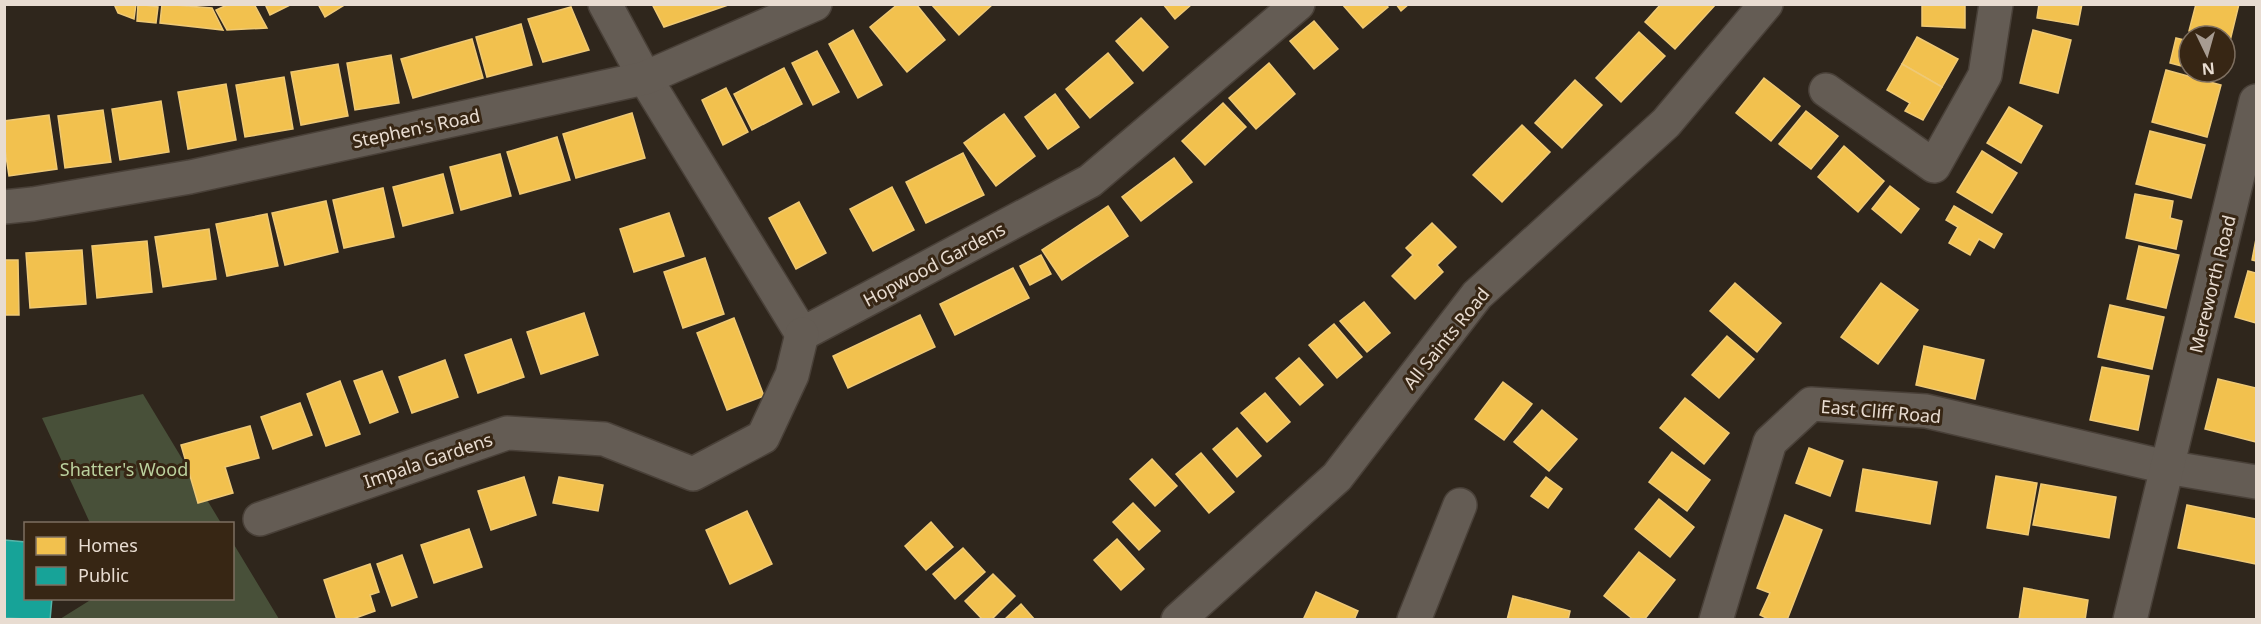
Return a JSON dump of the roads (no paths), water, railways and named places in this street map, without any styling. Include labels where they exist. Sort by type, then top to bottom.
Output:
[{"type":"street","points":[[606,4],[645,78],[802,334]]},
{"type":"street","name":"Stephen's Road","points":[[4,207],[190,177],[645,78],[815,4]]},
{"type":"street","name":"Hopwood Gardens","points":[[802,334],[1090,181],[1298,4]]},
{"type":"street","name":"All Saints Road","points":[[1178,620],[1337,477],[1477,295],[1666,123],[1766,4]]},
{"type":"street","points":[[1826,90],[1934,166],[1985,75],[1996,4]]},
{"type":"street","name":"Mereworth Road","points":[[2130,620],[2256,100]]},
{"type":"street","name":"Impala Gardens","points":[[260,519],[507,433],[604,439],[693,474],[763,437],[792,375],[802,334]]},
{"type":"street","name":"East Cliff Road","points":[[1716,620],[1770,442],[1811,404],[1926,411],[2166,467],[2256,482]]},
{"type":"street","points":[[1414,620],[1460,505]]},
{"type":"park label","name":"Shatter's Wood","points":[[124,469]]}]
